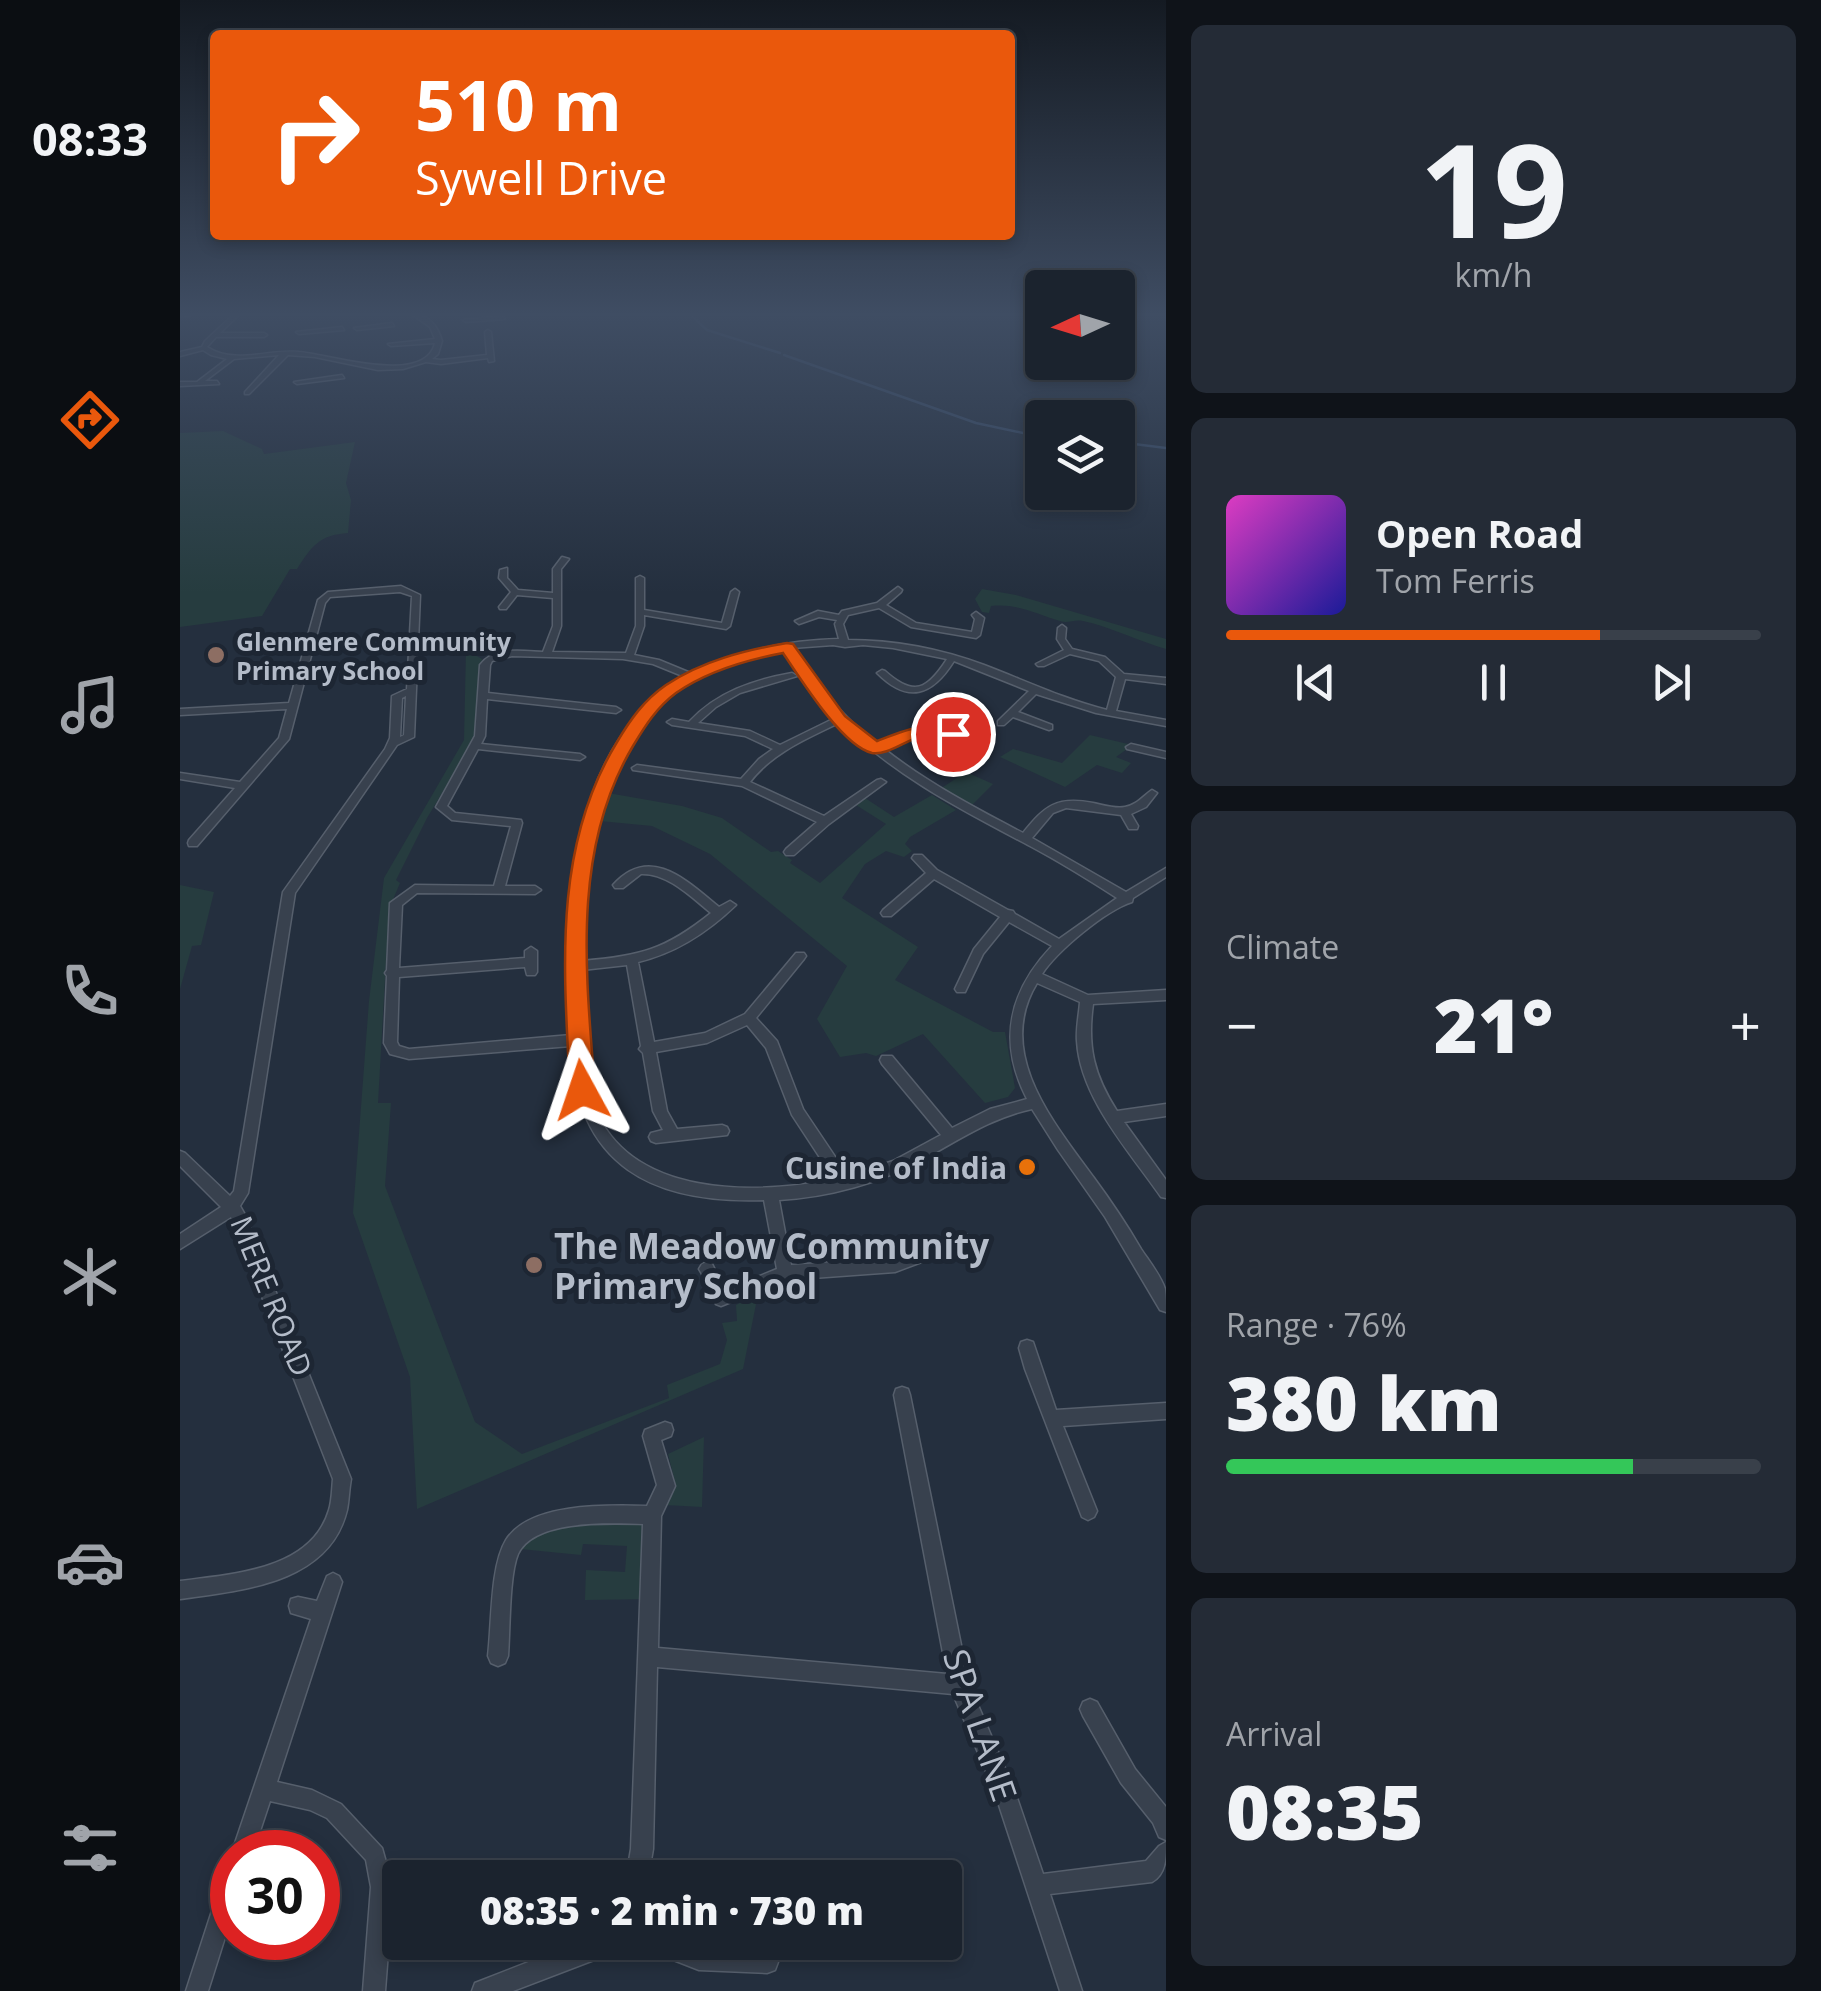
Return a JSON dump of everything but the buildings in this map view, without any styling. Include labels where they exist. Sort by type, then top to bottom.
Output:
[{"type":"street","points":[[546,655],[558,626],[554,596],[557,569],[565,559]]},
{"type":"street","points":[[504,570],[507,586],[514,592],[554,596]]},
{"type":"street","points":[[630,654],[638,636],[640,578]]},
{"type":"street","points":[[840,618],[851,609],[880,605],[900,588]]},
{"type":"street","name":"MERE ROAD","points":[[180,1590],[258,1578],[302,1562],[331,1529],[342,1496],[340,1466],[233,1208],[244,1182],[289,892],[376,773],[392,743],[397,696],[411,691],[416,595],[413,591],[328,595],[321,602],[294,706]]},
{"type":"street","points":[[503,606],[514,592]]},
{"type":"street","points":[[640,612],[725,629],[735,592]]},
{"type":"street","points":[[880,605],[902,620],[926,629],[976,638],[981,616]]},
{"type":"street","points":[[799,622],[817,611],[840,618]]},
{"type":"street","points":[[840,618],[844,644]]},
{"type":"street","points":[[1061,626],[1061,639],[1069,651]]},
{"type":"street","points":[[1034,1103],[991,1112],[898,1165],[844,1183],[770,1192],[716,1191],[670,1183],[632,1167],[610,1146],[591,1115],[582,1090],[574,966],[576,894],[588,831],[606,780],[642,716],[668,691],[692,676],[750,654],[844,644],[898,646],[952,658],[1111,713],[1166,723]]},
{"type":"street","points":[[787,648],[838,720],[875,748],[944,798],[1085,870],[1128,898]]},
{"type":"street","points":[[1060,665],[1045,662],[1069,651],[1102,659],[1121,676],[1166,682]]},
{"type":"street","points":[[498,890],[517,823],[442,811],[442,803],[483,727],[486,665],[490,659],[513,652],[630,654],[692,676]]},
{"type":"street","points":[[880,671],[903,688],[924,689],[937,683],[952,658]]},
{"type":"street","points":[[692,724],[701,713],[736,692],[792,676]]},
{"type":"street","points":[[1111,713],[1121,676]]},
{"type":"street","points":[[1002,723],[1036,690]]},
{"type":"street","points":[[485,696],[616,710]]},
{"type":"street","points":[[180,712],[294,706],[284,740],[193,843]]},
{"type":"street","points":[[1013,714],[1048,727]]},
{"type":"street","points":[[744,783],[780,748],[838,720]]},
{"type":"street","points":[[672,722],[746,732],[780,748]]},
{"type":"street","points":[[875,748],[932,730],[953,734],[981,748]]},
{"type":"street","points":[[475,746],[580,757]]},
{"type":"street","points":[[1131,747],[1147,755],[1166,755]]},
{"type":"street","points":[[637,768],[744,783],[825,822]]},
{"type":"street","points":[[180,776],[242,786]]},
{"type":"street","points":[[790,852],[881,780]]},
{"type":"street","points":[[1024,838],[1052,808],[1073,804],[1126,812],[1142,806],[1154,790]]},
{"type":"street","points":[[1126,812],[1133,826]]},
{"type":"street","points":[[918,858],[933,872],[1061,946]]},
{"type":"street","points":[[574,966],[632,961],[686,938],[724,909],[668,876],[639,865],[620,885]]},
{"type":"street","points":[[887,913],[933,872]]},
{"type":"street","points":[[1166,872],[1061,946],[1034,976],[1019,1003],[1014,1027],[1034,1103],[1050,1134],[1104,1202],[1166,1305]]},
{"type":"street","points":[[535,890],[415,889],[401,896],[396,902],[390,1043],[395,1050],[409,1054],[578,1040]]},
{"type":"street","points":[[961,990],[978,952],[1009,914]]},
{"type":"street","points":[[646,1049],[707,1038],[749,1018],[800,956]]},
{"type":"street","points":[[392,973],[531,961]]},
{"type":"street","points":[[632,961],[660,1111],[672,1134]]},
{"type":"street","points":[[1034,976],[1086,1000],[1166,995]]},
{"type":"street","points":[[1086,1000],[1083,1045],[1090,1071],[1166,1191]]},
{"type":"street","points":[[749,1018],[772,1045],[797,1111],[844,1183]]},
{"type":"street","points":[[887,1060],[948,1135]]},
{"type":"street","points":[[1115,1116],[1166,1110]]},
{"type":"street","points":[[656,1138],[722,1131]]},
{"type":"street","points":[[180,1157],[233,1208],[180,1242]]},
{"type":"street","points":[[770,1192],[785,1273]]},
{"type":"street","points":[[707,1269],[724,1306],[785,1273],[895,1265],[962,1240]]},
{"type":"street","points":[[1027,1348],[1040,1393],[1054,1418],[1088,1510]]},
{"type":"street","name":"SPA LANE","points":[[902,1395],[959,1685],[1004,1789],[1071,1991]]},
{"type":"street","points":[[1054,1418],[1166,1411]]},
{"type":"street","points":[[640,1860],[652,1515],[666,1486],[650,1436],[664,1430]]},
{"type":"street","points":[[494,1646],[510,1548],[522,1533],[563,1518],[652,1515]]},
{"type":"street","points":[[250,1830],[333,1582]]},
{"type":"street","points":[[298,1606],[323,1612]]},
{"type":"street","points":[[650,1657],[959,1685]]},
{"type":"street","points":[[1090,1709],[1128,1776],[1160,1816],[1166,1830]]},
{"type":"street","points":[[264,1789],[312,1800],[334,1812],[375,1856],[382,1887],[374,1991]]},
{"type":"street","points":[[1038,1884],[1152,1871],[1166,1853]]},
{"type":"street","points":[[196,1991],[210,1949]]},
{"type":"street","points":[[483,1991],[565,1960]]},
{"type":"street","points":[[699,1960],[767,1962]]},
{"type":"green space","points":[[223,431],[262,449],[264,454],[355,442],[346,483],[351,500],[348,533],[323,539],[297,569],[290,569],[262,616],[180,627],[180,433]]},
{"type":"green space","points":[[982,589],[1016,595],[1166,639],[1166,649],[1093,624],[1063,622],[1018,608],[991,606],[989,613],[982,612],[975,599]]},
{"type":"green space","points":[[466,650],[482,659],[478,734],[427,818],[396,880],[400,883],[389,909],[378,1103],[391,1103],[385,1186],[475,1422],[522,1454],[669,1398],[667,1385],[720,1364],[727,1340],[722,1323],[737,1321],[736,1305],[758,1294],[743,1369],[417,1509],[410,1377],[353,1213],[369,1001],[384,878],[464,740]]},
{"type":"green space","points":[[1090,735],[1128,744],[1116,757],[1131,763],[1122,773],[1097,765],[1065,787],[1000,757],[1013,749],[1062,763]]},
{"type":"green space","points":[[966,772],[993,784],[970,807],[940,789]]},
{"type":"green space","points":[[608,793],[682,806],[722,818],[771,852],[778,851],[792,860],[790,863],[820,883],[886,824],[856,805],[865,798],[894,817],[932,795],[956,810],[910,837],[905,844],[912,851],[904,857],[886,851],[865,864],[842,898],[918,947],[895,980],[993,1032],[1005,1032],[1015,1088],[1008,1097],[985,1103],[923,1034],[876,1056],[866,1053],[840,1057],[817,1019],[847,966],[710,854],[652,826],[600,821]]},
{"type":"green space","points":[[180,885],[214,892],[201,945],[192,946],[180,989]]},
{"type":"green space","points":[[704,1437],[702,1507],[665,1505],[675,1482],[668,1454]]},
{"type":"green space","points":[[652,1515],[651,1599],[585,1600],[586,1570],[625,1572],[627,1546],[583,1544],[581,1555],[510,1548],[563,1518]]},
{"type":"waterway","points":[[933,408],[976,423],[1025,433]]},
{"type":"waterway","points":[[1135,444],[1166,448]]},
{"type":"place","name":"Glenmere Community Primary School","points":[[216,655]]},
{"type":"place","name":"Cusine of India","points":[[1027,1167]]},
{"type":"place","name":"The Meadow Community Primary School","points":[[534,1265]]},
{"type":"route","points":[[582,1090],[574,961],[576,894],[588,831],[612,765],[631,730],[668,691],[721,664],[787,648],[838,720],[875,748],[921,730],[953,734]]}]
